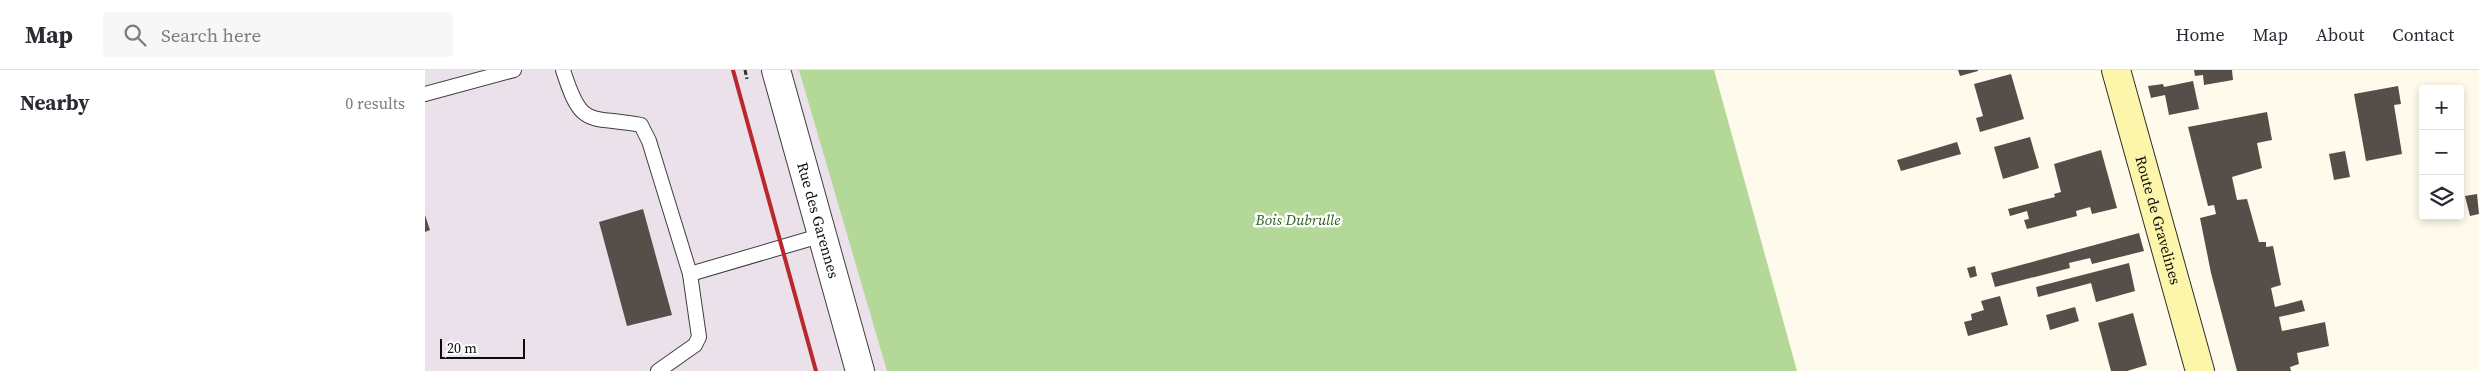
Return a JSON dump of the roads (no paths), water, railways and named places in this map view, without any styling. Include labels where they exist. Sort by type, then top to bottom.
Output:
[{"type":"main road","name":"Route de Gravelines","points":[[2116,70],[2200,371]]},
{"type":"street","name":"Rue des Garennes","points":[[776,70],[860,371]]},
{"type":"lane","points":[[425,94],[514,70]]},
{"type":"lane","points":[[563,70],[573,100],[586,116],[598,120],[641,126],[649,141],[690,274],[699,337],[695,345],[658,371]]},
{"type":"lane","points":[[690,274],[823,235]]},
{"type":"railway","points":[[733,70],[816,371]]},
{"type":"park label","name":"Bois Dubrulle","points":[[1298,220]]}]
